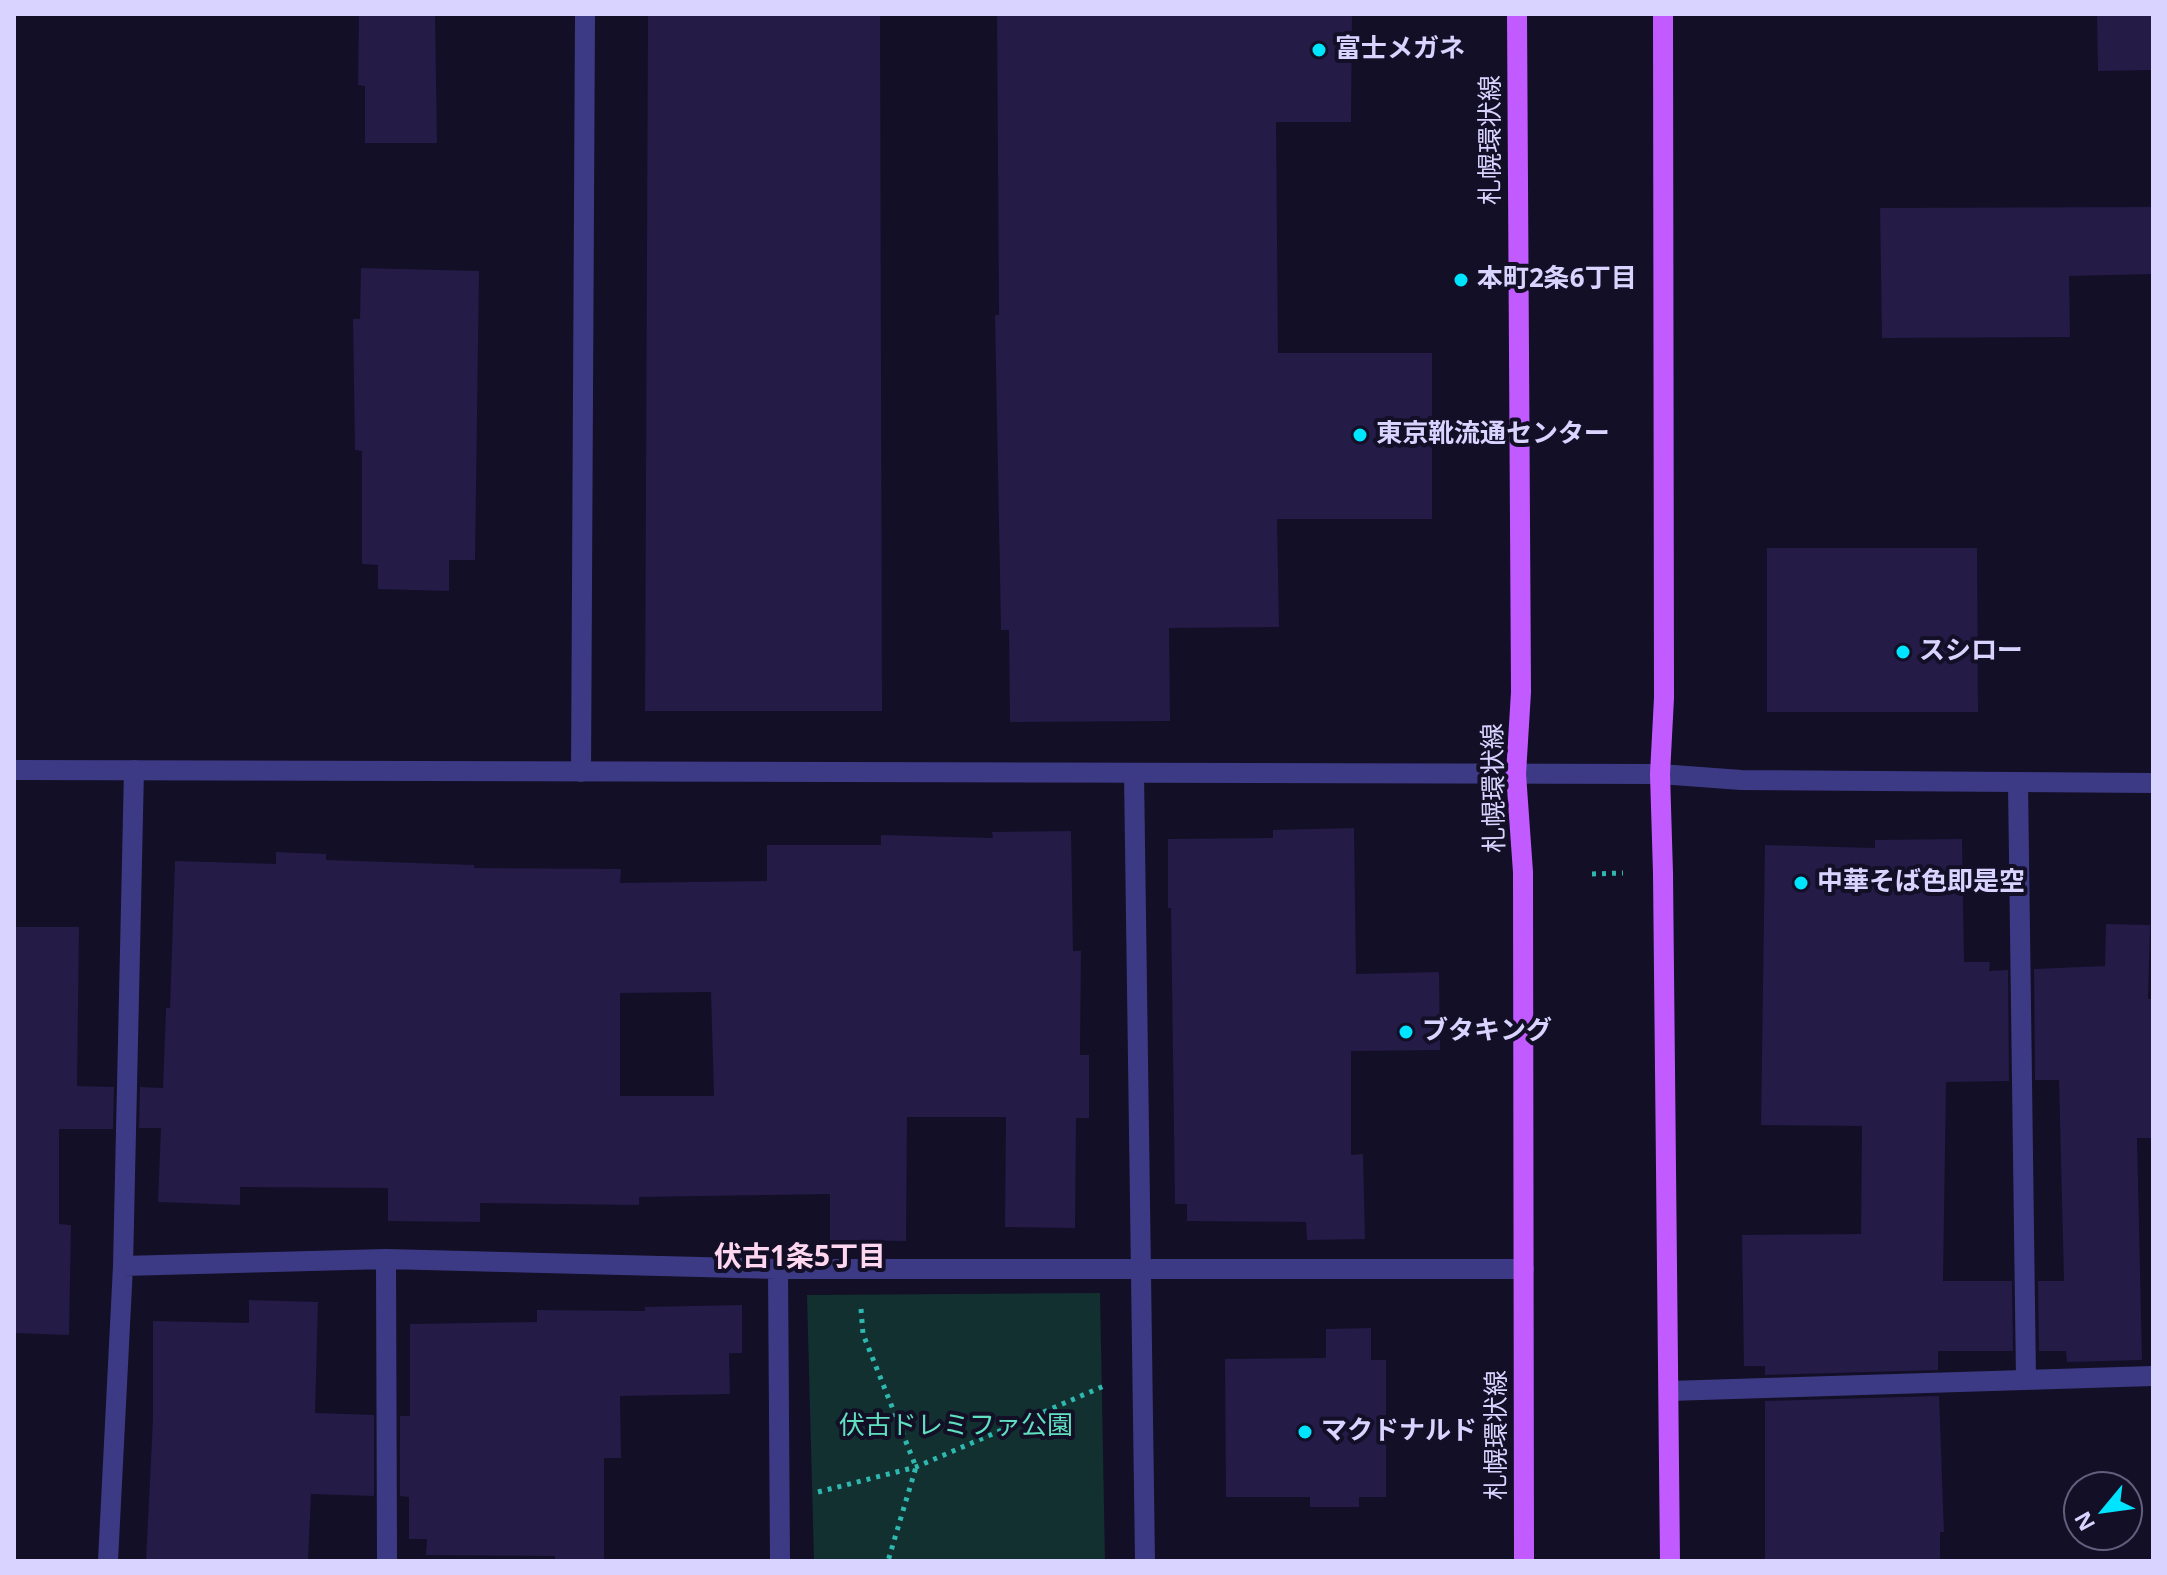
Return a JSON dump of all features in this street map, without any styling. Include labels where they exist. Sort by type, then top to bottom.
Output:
[{"type":"main road","name":"札幌環状線","points":[[1517,14],[1521,692],[1516,774],[1523,872],[1524,1561]]},
{"type":"main road","points":[[1663,14],[1664,698],[1660,774],[1670,1561]]},
{"type":"street","points":[[581,772],[585,14]]},
{"type":"street","points":[[14,770],[1660,774],[1741,780],[2153,783]]},
{"type":"street","points":[[108,1561],[123,1266],[134,770]]},
{"type":"street","points":[[1134,773],[1145,1561]]},
{"type":"street","points":[[2018,783],[2026,1379]]},
{"type":"street","points":[[123,1266],[386,1259],[778,1269],[1524,1269]]},
{"type":"street","points":[[386,1259],[387,1561]]},
{"type":"street","points":[[778,1269],[780,1561]]},
{"type":"street","points":[[1669,1391],[2153,1376]]},
{"type":"path","points":[[1592,874],[1624,873]]},
{"type":"path","points":[[856,1268],[863,1334],[916,1467],[888,1561]]},
{"type":"path","points":[[780,1502],[916,1467],[1112,1382]]},
{"type":"green space","name":"伏古ドレミファ公園","points":[[1100,1293],[1105,1561],[814,1561],[807,1295]]},
{"type":"building","points":[[359,14],[435,14],[437,143],[365,143],[365,86],[358,85]]},
{"type":"building","points":[[648,14],[880,14],[882,711],[645,711]]},
{"type":"building","points":[[997,14],[1352,14],[1351,122],[1276,122],[1278,353],[1432,353],[1432,519],[1277,519],[1279,627],[1169,628],[1170,721],[1010,722],[1009,630],[1001,630],[995,315],[999,315]]},
{"type":"building","points":[[2097,14],[2153,14],[2153,70],[2098,71]]},
{"type":"building","points":[[2153,207],[2153,274],[2069,276],[2070,337],[1882,338],[1880,208]]},
{"type":"building","points":[[361,268],[479,271],[475,560],[449,560],[449,591],[378,589],[378,565],[362,564],[362,451],[355,450],[353,319],[360,319]]},
{"type":"building","points":[[1767,548],[1977,548],[1978,712],[1767,712]]},
{"type":"building","points":[[1354,828],[1356,974],[1439,972],[1440,1050],[1351,1051],[1351,1155],[1363,1154],[1365,1239],[1307,1240],[1306,1222],[1187,1221],[1187,1204],[1175,1204],[1168,839],[1273,838],[1273,830]]},
{"type":"building","points":[[1071,831],[1073,951],[1081,951],[1080,1055],[1089,1055],[1089,1118],[1076,1118],[1075,1228],[1005,1227],[1006,1117],[907,1117],[906,1241],[830,1240],[830,1194],[639,1197],[639,1205],[480,1203],[480,1222],[388,1221],[388,1188],[240,1187],[240,1205],[158,1202],[161,1128],[139,1128],[140,1087],[163,1088],[166,1008],[170,1008],[175,861],[276,864],[276,852],[326,854],[326,860],[474,865],[474,868],[621,869],[620,883],[767,881],[767,845],[881,845],[881,835],[993,838],[992,832]],"holes":[[[711,992],[714,1096],[620,1096],[620,993]]]},
{"type":"building","points":[[1962,839],[1964,962],[1990,962],[1989,971],[2008,970],[2009,1081],[1946,1082],[1943,1281],[2012,1281],[2013,1351],[1938,1351],[1938,1370],[1765,1375],[1765,1366],[1744,1366],[1742,1235],[1861,1234],[1862,1126],[1761,1125],[1765,845],[1875,848],[1875,840]]},
{"type":"building","points":[[2106,924],[2150,925],[2148,999],[2153,999],[2153,1138],[2137,1138],[2142,1360],[2067,1362],[2066,1351],[2039,1351],[2038,1281],[2064,1281],[2059,1080],[2035,1080],[2034,969],[2105,966]]},
{"type":"building","points":[[14,927],[79,927],[77,1086],[114,1087],[113,1129],[59,1129],[59,1224],[71,1225],[69,1335],[14,1333]]},
{"type":"building","points":[[249,1300],[318,1302],[315,1413],[374,1415],[374,1496],[311,1494],[308,1561],[146,1561],[153,1419],[153,1321],[249,1323]]},
{"type":"building","points":[[742,1305],[742,1353],[729,1353],[730,1394],[620,1396],[621,1458],[604,1458],[604,1561],[555,1561],[555,1556],[426,1555],[427,1539],[409,1539],[409,1497],[400,1496],[400,1416],[410,1416],[410,1324],[537,1322],[537,1310],[645,1311],[645,1307]]},
{"type":"building","points":[[1371,1328],[1371,1360],[1386,1360],[1386,1497],[1359,1497],[1359,1507],[1310,1507],[1310,1497],[1226,1497],[1225,1359],[1326,1358],[1326,1329]]},
{"type":"building","points":[[1939,1396],[1944,1532],[1940,1532],[1940,1561],[1765,1561],[1765,1401]]},
{"type":"place","name":"富士メガネ","points":[[1319,50]]},
{"type":"place","name":"本町2条6丁目","points":[[1461,280]]},
{"type":"place","name":"東京靴流通センター","points":[[1360,435]]},
{"type":"place","name":"スシロー","points":[[1903,652]]},
{"type":"place","name":"中華そば色即是空","points":[[1801,883]]},
{"type":"place","name":"ブタキング","points":[[1406,1032]]},
{"type":"place","name":"マクドナルド","points":[[1305,1432]]},
{"type":"district","name":"伏古1条5丁目","points":[[800,1258]]}]
